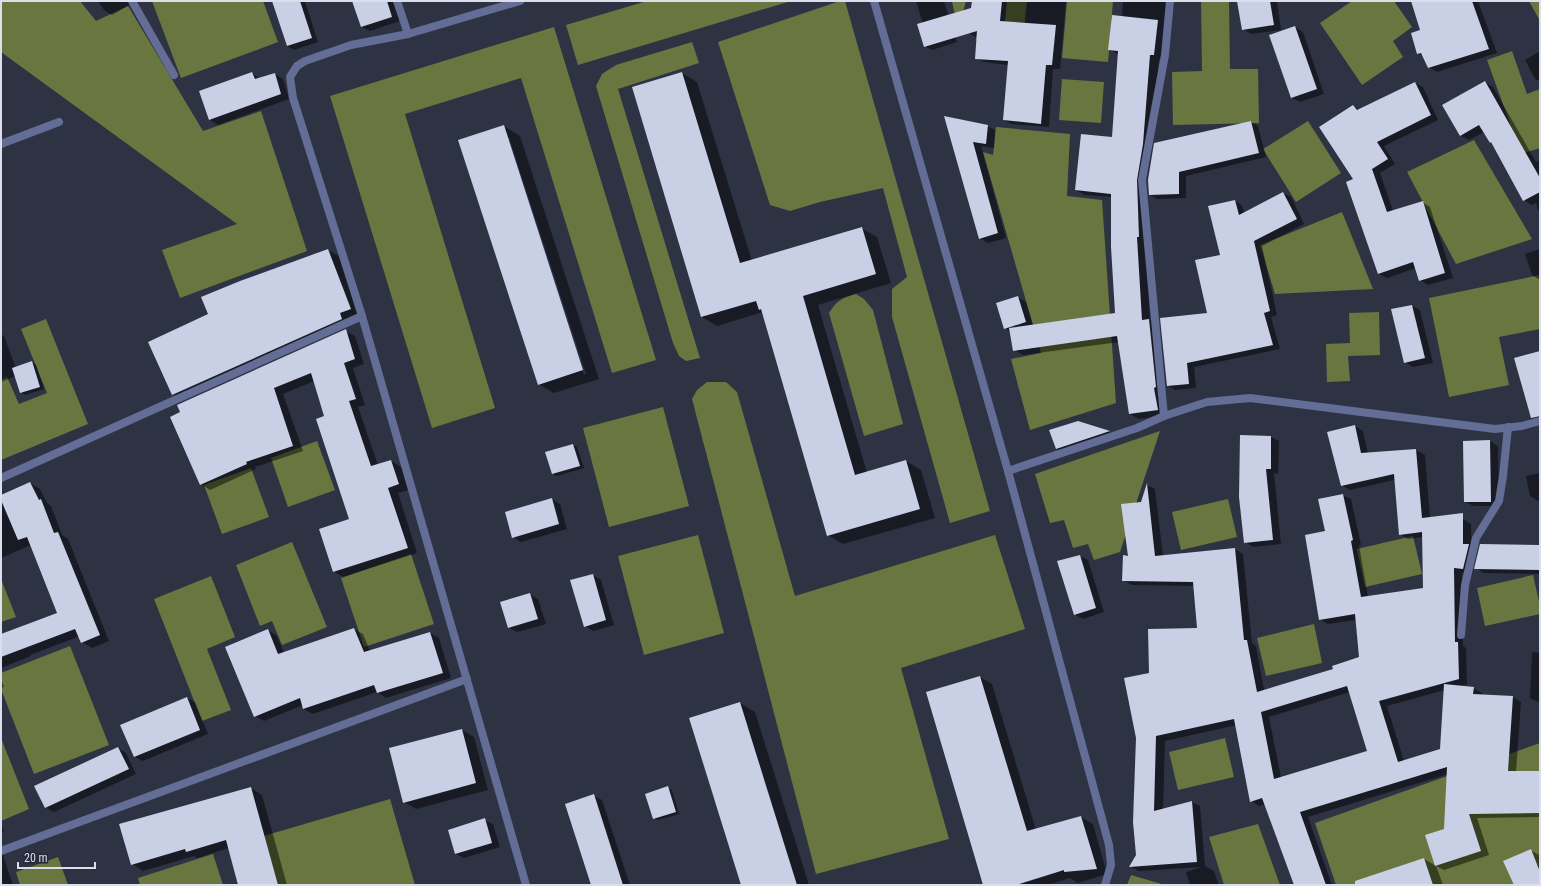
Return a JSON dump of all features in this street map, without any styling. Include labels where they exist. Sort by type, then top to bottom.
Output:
[{"type":"street","points":[[132,1],[174,75]]},
{"type":"street","points":[[397,1],[408,34]]},
{"type":"street","points":[[520,1],[408,34],[351,45],[320,55],[297,66],[290,76],[293,98],[362,316],[526,885]]},
{"type":"street","points":[[874,1],[1008,471],[1109,845],[1111,865],[1105,885]]},
{"type":"street","points":[[1164,416],[1142,180],[1165,54],[1170,1]]},
{"type":"street","points":[[1,144],[59,122]]},
{"type":"street","points":[[1,478],[362,316]]},
{"type":"street","points":[[1008,471],[1137,428],[1164,416],[1207,402],[1250,398],[1495,429],[1522,426],[1540,421]]},
{"type":"street","points":[[1461,635],[1465,585],[1476,538],[1499,501],[1508,427]]},
{"type":"street","points":[[1,851],[466,680]]},
{"type":"green space","points":[[1,1],[80,1],[96,21],[128,6],[203,131],[261,111],[307,251],[180,298],[162,250],[237,224],[1,52]]},
{"type":"green space","points":[[152,1],[263,1],[278,42],[181,78]]},
{"type":"green space","points":[[647,1],[791,1],[578,65],[566,25]]},
{"type":"green space","points":[[840,1],[845,1],[990,511],[950,523],[892,317],[892,289],[907,277],[883,188],[820,202],[790,211],[770,205],[718,42]]},
{"type":"green space","points":[[952,1],[966,1],[958,31]]},
{"type":"green space","points":[[1007,1],[1027,1],[1022,45],[976,40],[977,28],[1004,31]]},
{"type":"green space","points":[[1067,1],[1113,1],[1108,62],[1062,58]]},
{"type":"green space","points":[[1201,1],[1229,1],[1230,69],[1258,69],[1259,123],[1173,125],[1172,72],[1202,71]]},
{"type":"green space","points":[[1352,1],[1394,1],[1412,27],[1393,41],[1403,57],[1362,85],[1320,23]]},
{"type":"green space","points":[[1529,1],[1540,1],[1540,21]]},
{"type":"green space","points":[[554,27],[656,360],[612,373],[521,78],[405,114],[495,408],[432,428],[330,96]]},
{"type":"green space","points":[[692,42],[699,63],[618,89],[700,358],[686,361],[679,356],[673,343],[596,86],[602,74],[616,65]]},
{"type":"green space","points":[[1512,51],[1527,94],[1540,89],[1540,148],[1521,154],[1487,60]]},
{"type":"green space","points":[[1062,79],[1104,82],[1101,123],[1059,120]]},
{"type":"green space","points":[[1308,121],[1341,173],[1296,202],[1263,149]]},
{"type":"green space","points":[[996,127],[1070,134],[1067,196],[1102,200],[1116,403],[1030,430],[1011,359],[1041,353],[983,152],[993,155]]},
{"type":"green space","points":[[1474,140],[1532,239],[1456,264],[1407,172]]},
{"type":"green space","points":[[1342,212],[1373,289],[1275,294],[1260,245]]},
{"type":"green space","points":[[1540,275],[1540,329],[1499,337],[1509,385],[1449,397],[1429,298]]},
{"type":"green space","points":[[856,294],[864,299],[873,310],[903,424],[864,436],[829,313],[840,300]]},
{"type":"green space","points":[[1379,312],[1380,355],[1348,356],[1350,381],[1327,382],[1326,344],[1350,343],[1349,313]]},
{"type":"green space","points":[[46,319],[88,424],[1,460],[1,380],[7,377],[19,404],[47,393],[21,329]]},
{"type":"green space","points":[[707,382],[726,382],[737,392],[795,596],[995,535],[1025,629],[901,668],[949,839],[816,874],[692,399],[697,390]]},
{"type":"green space","points":[[663,407],[689,506],[609,527],[583,428]]},
{"type":"green space","points":[[1160,431],[1120,552],[1094,560],[1088,544],[1073,548],[1064,520],[1050,523],[1035,474]]},
{"type":"green space","points":[[317,441],[335,490],[288,507],[271,458]]},
{"type":"green space","points":[[251,468],[269,517],[222,534],[204,485]]},
{"type":"green space","points":[[1228,499],[1237,537],[1181,550],[1172,512]]},
{"type":"green space","points":[[698,535],[724,633],[644,655],[618,556]]},
{"type":"green space","points":[[1413,536],[1422,574],[1365,587],[1357,549]]},
{"type":"green space","points":[[292,542],[327,627],[282,645],[272,621],[260,626],[236,565]]},
{"type":"green space","points":[[411,554],[434,624],[364,647],[341,578]]},
{"type":"green space","points":[[1533,575],[1540,606],[1540,614],[1485,626],[1477,588]]},
{"type":"green space","points":[[211,576],[235,637],[207,649],[231,710],[202,721],[154,599]]},
{"type":"green space","points":[[1,579],[16,617],[1,622]]},
{"type":"green space","points":[[1314,624],[1322,663],[1266,676],[1257,638]]},
{"type":"green space","points":[[70,646],[109,745],[34,774],[1,689],[1,673]]},
{"type":"green space","points":[[1,738],[29,809],[1,821]]},
{"type":"green space","points":[[1225,738],[1234,777],[1178,790],[1169,752]]},
{"type":"green space","points":[[1540,743],[1540,885],[1336,885],[1315,823]]},
{"type":"green space","points":[[390,799],[415,885],[263,885],[250,840]]},
{"type":"green space","points":[[1258,824],[1280,885],[1224,885],[1209,837]]},
{"type":"green space","points":[[213,854],[223,885],[140,885],[138,878]]},
{"type":"green space","points":[[58,857],[68,885],[20,885],[16,872]]},
{"type":"green space","points":[[1131,875],[1165,885],[1127,885]]},
{"type":"building","points":[[272,1],[300,1],[312,38],[287,46]]},
{"type":"building","points":[[352,1],[387,1],[392,17],[361,27]]},
{"type":"building","points":[[972,1],[1002,1],[1000,21],[1056,25],[1052,65],[1046,65],[1041,124],[1003,120],[1008,61],[975,59],[977,31],[924,47],[917,24],[971,8]]},
{"type":"building","points":[[1237,1],[1270,1],[1274,25],[1242,30]]},
{"type":"building","points":[[1411,1],[1472,1],[1489,49],[1428,68],[1421,53],[1417,54],[1411,33],[1420,30]]},
{"type":"building","points":[[1112,15],[1158,20],[1154,55],[1150,55],[1143,144],[1137,180],[1139,237],[1137,237],[1142,320],[1149,319],[1156,387],[1154,388],[1158,410],[1129,414],[1117,336],[1013,351],[1009,328],[1115,313],[1111,247],[1111,194],[1075,190],[1081,134],[1112,137],[1118,51],[1108,50]]},
{"type":"building","points":[[1295,26],[1317,89],[1291,98],[1269,35]]},
{"type":"building","points":[[252,72],[255,79],[275,73],[281,94],[209,120],[199,91]]},
{"type":"building","points":[[682,72],[740,263],[862,227],[876,274],[803,296],[855,475],[906,460],[920,509],[827,536],[761,309],[759,310],[756,301],[701,317],[632,87]]},
{"type":"building","points":[[1485,81],[1540,178],[1540,192],[1523,201],[1491,142],[1490,143],[1479,125],[1460,136],[1442,105]]},
{"type":"building","points":[[1415,82],[1431,115],[1377,142],[1388,159],[1372,169],[1387,212],[1423,201],[1445,273],[1419,281],[1413,262],[1378,274],[1346,182],[1353,179],[1319,127],[1353,105],[1357,110]]},
{"type":"building","points":[[944,116],[988,125],[986,144],[973,142],[998,233],[979,239]]},
{"type":"building","points":[[1251,121],[1259,153],[1179,172],[1179,194],[1149,195],[1148,180],[1154,143]]},
{"type":"building","points":[[504,125],[583,370],[538,385],[458,140]]},
{"type":"building","points":[[1283,192],[1297,219],[1254,241],[1270,311],[1264,313],[1273,345],[1187,363],[1189,384],[1167,386],[1160,318],[1207,313],[1195,260],[1220,255],[1208,206],[1235,200],[1239,215]]},
{"type":"building","points":[[328,249],[351,309],[340,313],[342,319],[172,395],[148,342],[208,314],[201,297]]},
{"type":"building","points":[[1018,296],[1026,322],[1004,329],[996,303]]},
{"type":"building","points":[[1412,305],[1425,358],[1404,363],[1391,309]]},
{"type":"building","points":[[346,329],[355,359],[344,363],[356,399],[349,401],[371,466],[391,460],[399,484],[388,488],[408,548],[333,572],[319,529],[349,519],[316,419],[324,416],[311,373],[274,388],[293,446],[246,462],[247,464],[200,485],[170,417],[180,412],[177,405]]},
{"type":"building","points":[[1540,351],[1540,416],[1531,418],[1514,358]]},
{"type":"building","points":[[32,361],[40,387],[20,393],[12,368]]},
{"type":"building","points":[[1078,421],[1110,431],[1056,449],[1049,430]]},
{"type":"building","points":[[1355,425],[1361,453],[1416,449],[1422,518],[1463,513],[1463,544],[1469,544],[1463,569],[1454,568],[1455,642],[1458,642],[1459,679],[1379,701],[1398,762],[1440,749],[1444,684],[1474,687],[1473,694],[1513,696],[1508,771],[1540,771],[1540,813],[1469,814],[1481,851],[1435,866],[1425,835],[1444,829],[1447,767],[1300,812],[1326,885],[1294,885],[1262,798],[1250,802],[1234,719],[1156,736],[1154,811],[1192,801],[1197,862],[1129,867],[1136,855],[1133,822],[1136,738],[1124,678],[1149,673],[1148,629],[1197,628],[1193,582],[1122,581],[1123,555],[1128,556],[1121,504],[1141,502],[1147,483],[1155,556],[1235,548],[1244,640],[1247,640],[1257,692],[1333,669],[1332,666],[1359,657],[1355,614],[1319,620],[1305,535],[1325,531],[1318,499],[1343,494],[1353,540],[1351,541],[1361,597],[1423,588],[1422,532],[1399,535],[1394,474],[1341,486],[1327,432]],"holes":[[[1347,686],[1367,751],[1274,779],[1261,712]]]},
{"type":"building","points":[[1240,435],[1271,436],[1271,469],[1266,469],[1273,540],[1244,543],[1239,497]]},
{"type":"building","points":[[1490,440],[1491,502],[1464,502],[1463,441]]},
{"type":"building","points":[[573,444],[580,466],[552,474],[545,452]]},
{"type":"building","points":[[30,482],[39,500],[41,499],[54,533],[58,532],[100,635],[81,643],[75,629],[1,657],[1,634],[57,613],[27,537],[18,540],[1,500],[1,495]]},
{"type":"building","points":[[552,498],[559,524],[512,538],[505,512]]},
{"type":"building","points":[[1480,544],[1540,545],[1540,570],[1474,569]]},
{"type":"building","points":[[1080,555],[1096,608],[1074,615],[1057,561]]},
{"type":"building","points":[[593,574],[606,620],[584,627],[570,580]]},
{"type":"building","points":[[530,593],[538,619],[508,628],[500,602]]},
{"type":"building","points":[[354,628],[364,652],[430,632],[443,673],[377,693],[374,685],[303,709],[300,698],[254,717],[225,647],[268,629],[278,654]]},
{"type":"building","points":[[980,676],[1027,831],[1081,816],[1097,869],[1064,872],[1064,870],[1016,885],[983,885],[926,692]]},
{"type":"building","points":[[187,697],[200,730],[134,757],[120,725]]},
{"type":"building","points":[[740,702],[797,885],[741,885],[689,718]]},
{"type":"building","points":[[462,729],[476,783],[403,803],[389,748]]},
{"type":"building","points":[[118,747],[129,769],[45,808],[34,786]]},
{"type":"building","points":[[668,786],[676,812],[653,819],[645,794]]},
{"type":"building","points":[[251,787],[278,885],[238,885],[226,840],[186,852],[185,849],[131,865],[119,824]]},
{"type":"building","points":[[594,794],[623,885],[591,885],[565,804]]},
{"type":"building","points":[[485,818],[492,843],[455,854],[448,830]]},
{"type":"building","points":[[1531,849],[1540,872],[1540,885],[1514,885],[1503,861]]},
{"type":"building","points":[[1424,858],[1433,885],[1355,885],[1355,881]]}]
